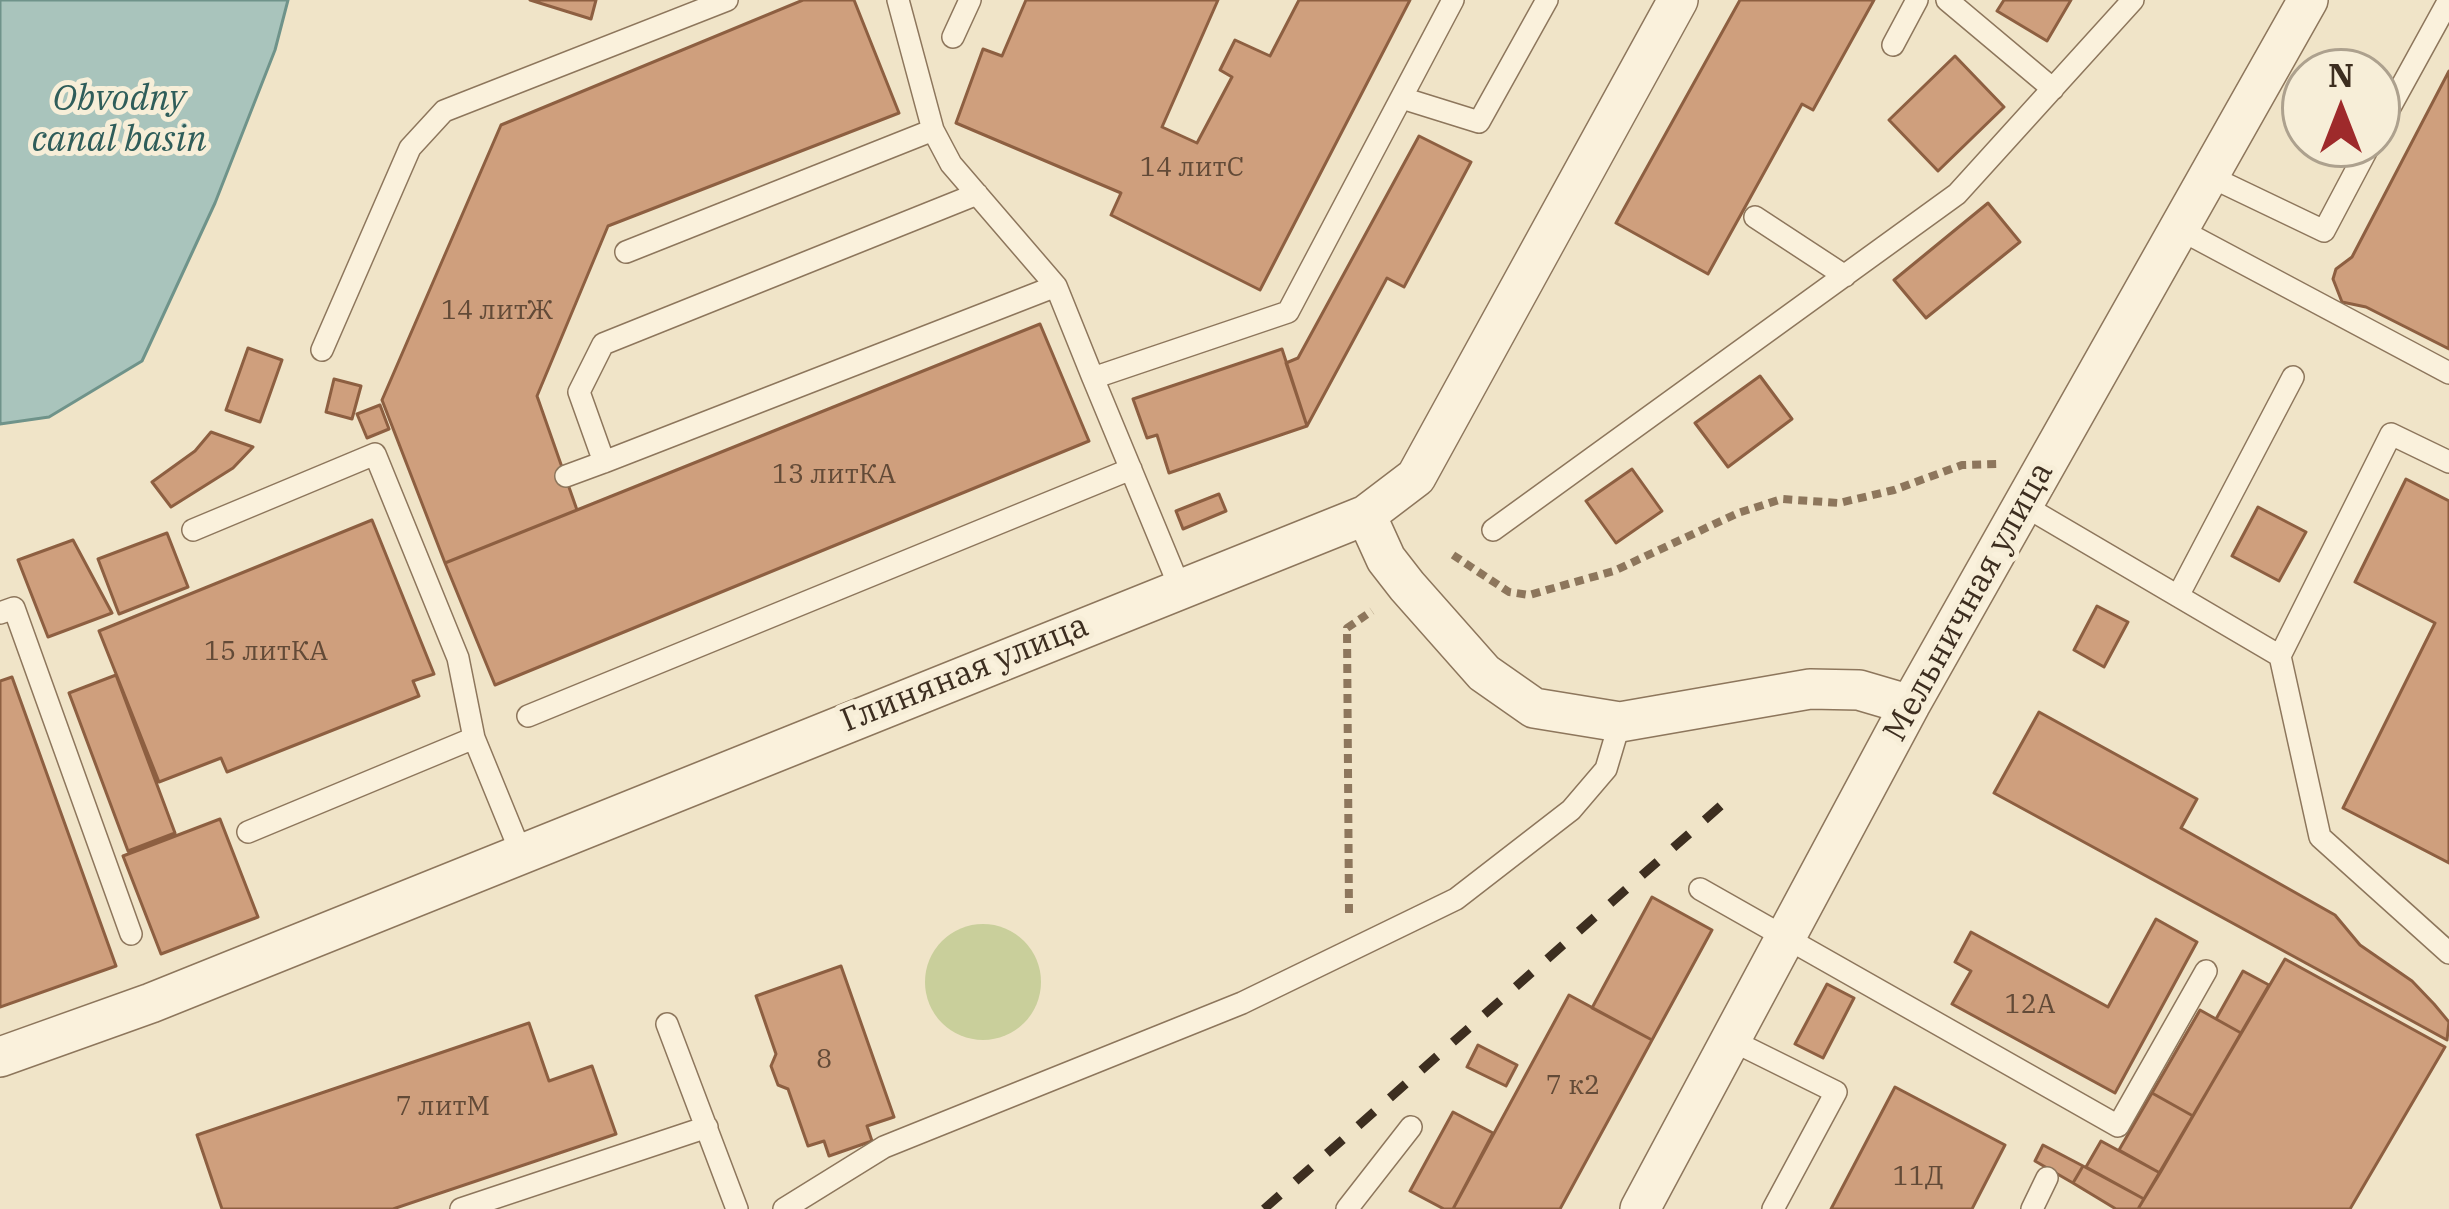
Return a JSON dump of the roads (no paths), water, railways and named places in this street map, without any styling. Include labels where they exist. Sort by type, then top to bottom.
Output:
[{"type":"street","name":"Глиняная улица","points":[[0,1057],[151,1004],[1366,515],[1416,477],[1678,0]]},
{"type":"street","name":"Мельничная улица","points":[[1640,1209],[1910,705],[2308,0]]},
{"type":"street","points":[[1366,515],[1386,559],[1407,586],[1484,673],[1534,708],[1620,722],[1810,689],[1859,691],[1910,705]]},
{"type":"lane","points":[[322,350],[410,148],[444,111],[687,7],[727,0]]},
{"type":"lane","points":[[898,0],[933,130],[951,164],[1056,286],[1180,588]]},
{"type":"lane","points":[[953,37],[970,0]]},
{"type":"lane","points":[[1094,378],[1288,312],[1453,0]]},
{"type":"lane","points":[[1402,98],[1479,122],[1547,0]]},
{"type":"lane","points":[[1893,45],[1917,0]]},
{"type":"lane","points":[[1947,0],[2053,89]]},
{"type":"lane","points":[[1493,530],[1957,194],[2133,0]]},
{"type":"lane","points":[[2401,87],[2449,0]]},
{"type":"lane","points":[[626,252],[933,130]]},
{"type":"lane","points":[[2209,176],[2324,230],[2357,168]]},
{"type":"lane","points":[[604,462],[579,392],[603,344],[977,194]]},
{"type":"lane","points":[[1755,217],[1845,276]]},
{"type":"lane","points":[[2179,229],[2449,374]]},
{"type":"lane","points":[[566,476],[1056,286]]},
{"type":"lane","points":[[2179,594],[2293,377]]},
{"type":"lane","points":[[2449,462],[2391,434],[2280,656],[2320,837],[2449,953]]},
{"type":"lane","points":[[193,530],[375,454],[458,658],[474,738],[521,853]]},
{"type":"lane","points":[[528,716],[1131,469]]},
{"type":"lane","points":[[2023,505],[2280,656]]},
{"type":"lane","points":[[0,613],[14,608],[131,934]]},
{"type":"lane","points":[[784,1209],[884,1147],[1242,1003],[1456,899],[1570,810],[1606,769],[1620,722]]},
{"type":"lane","points":[[248,832],[474,738]]},
{"type":"lane","points":[[1700,889],[2118,1126],[2206,970]]},
{"type":"lane","points":[[667,1024],[737,1209]]},
{"type":"lane","points":[[1731,1040],[1836,1092],[1773,1209]]},
{"type":"lane","points":[[461,1209],[707,1126]]},
{"type":"lane","points":[[1348,1209],[1411,1126]]},
{"type":"lane","points":[[2032,1209],[2048,1178]]},
{"type":"water","name":"Obvodny canal basin","points":[[0,0],[288,0],[275,50],[215,203],[142,361],[49,417],[0,424]]},
{"type":"railway","points":[[1264,1209],[1733,795]]}]
